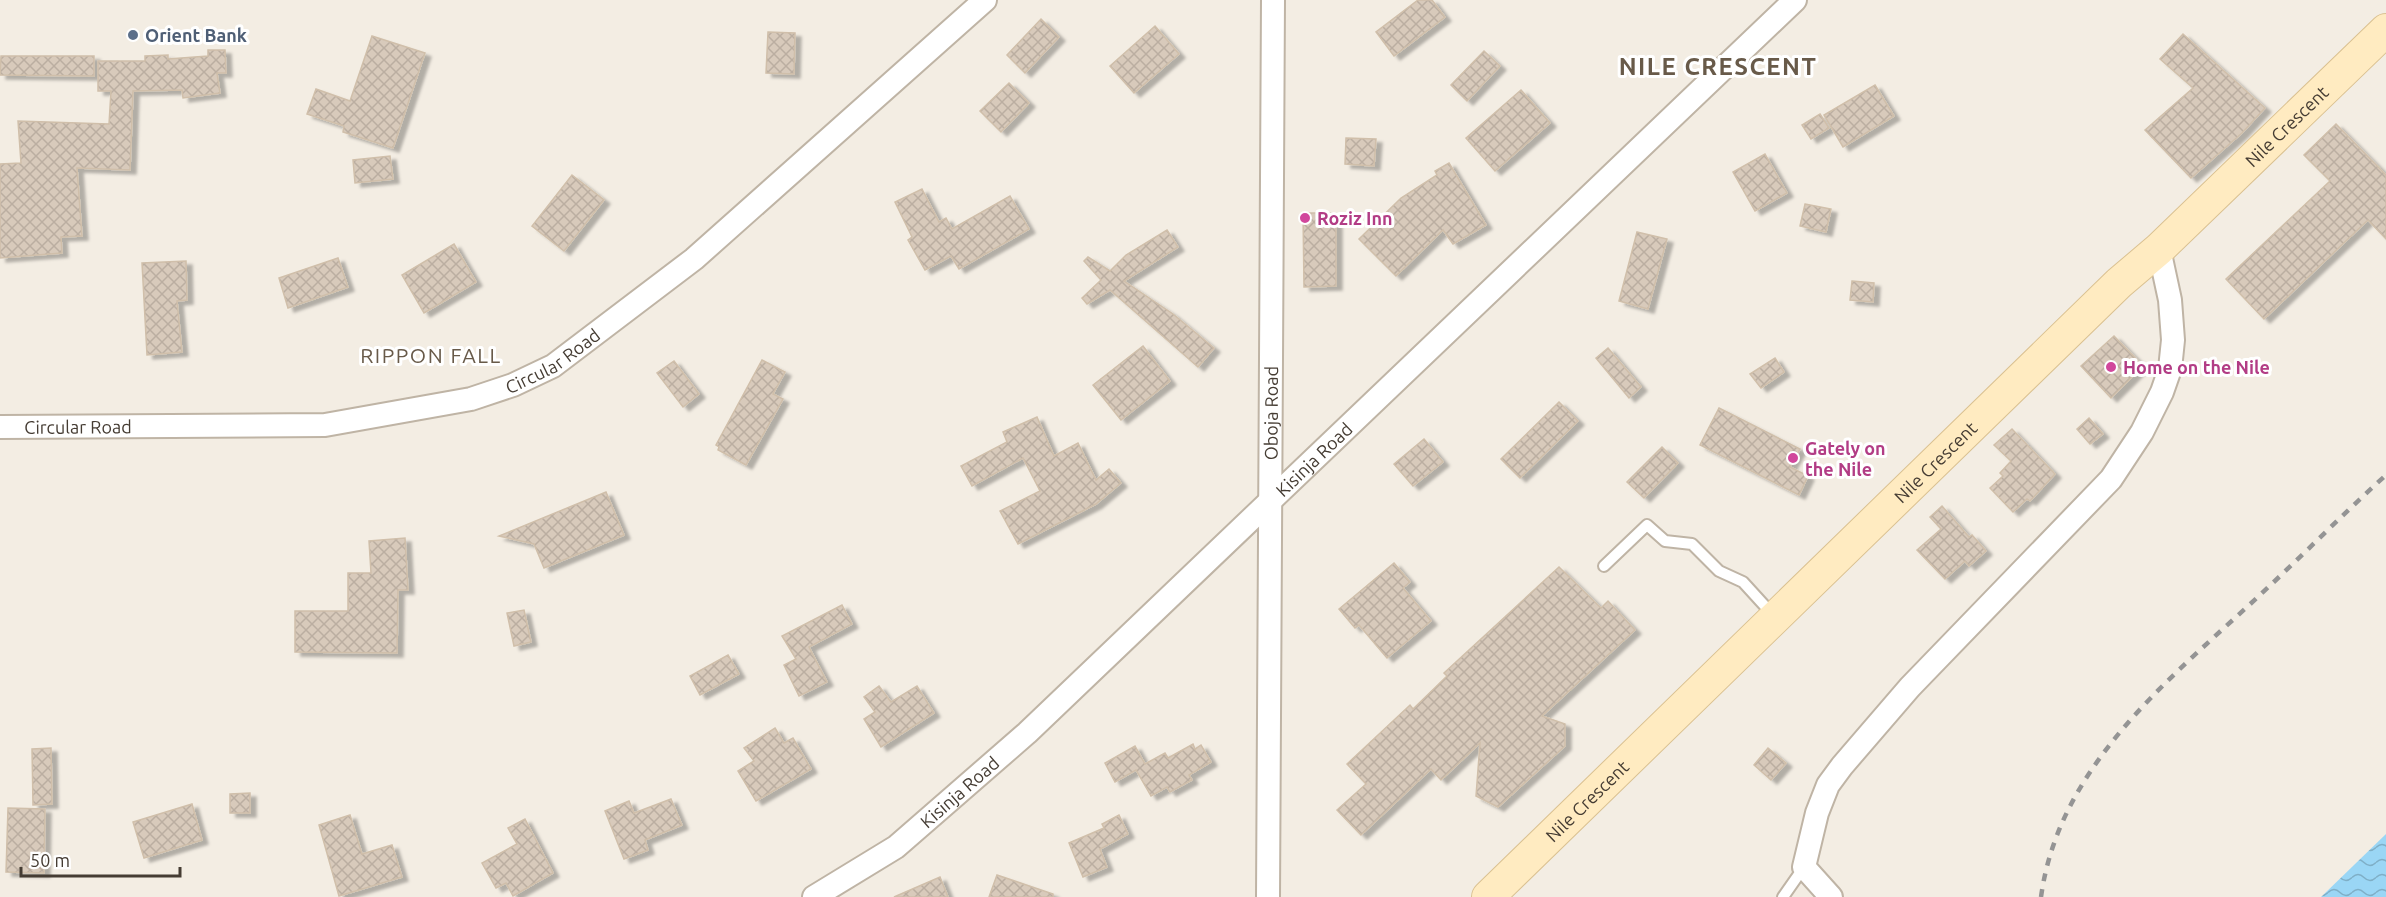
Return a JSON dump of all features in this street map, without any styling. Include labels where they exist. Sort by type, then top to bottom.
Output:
[{"type":"street","name":"Circular Road","points":[[0,427],[325,425],[471,399],[513,385],[553,366],[694,260],[985,0]]},
{"type":"street","name":"Oboja Road","points":[[1268,897],[1273,0]]},
{"type":"street","name":"Kisinja Road","points":[[814,897],[896,847],[1027,734],[1795,0]]},
{"type":"street","name":"Nile Crescent","points":[[1488,897],[2119,283],[2159,249],[2386,30]]},
{"type":"street","points":[[1831,897],[1804,867],[1817,813],[1828,785],[1910,687],[2111,479],[2142,432],[2162,392],[2170,369],[2173,340],[2172,311],[2159,249]]},
{"type":"lane","points":[[1604,566],[1647,525],[1665,541],[1692,544],[1719,571],[1743,582],[1776,618]]},
{"type":"lane","points":[[1783,897],[1804,867]]},
{"type":"water","points":[[2386,834],[2386,897],[2321,897]]},
{"type":"building","points":[[1418,0],[1432,0],[1445,17],[1394,56],[1376,32]]},
{"type":"building","points":[[1041,19],[1059,37],[1025,73],[1007,55]]},
{"type":"building","points":[[1155,26],[1179,54],[1134,93],[1110,66]]},
{"type":"building","points":[[768,32],[795,33],[794,74],[766,73]]},
{"type":"building","points":[[2183,34],[2265,108],[2242,133],[2191,178],[2145,130],[2193,88],[2160,59]]},
{"type":"building","points":[[372,36],[425,53],[393,148],[343,132],[344,126],[307,114],[316,89],[350,101]]},
{"type":"building","points":[[208,50],[225,50],[226,73],[217,73],[220,93],[183,98],[182,90],[133,91],[130,170],[77,168],[82,236],[61,237],[62,253],[0,258],[0,164],[21,163],[18,121],[109,124],[111,91],[98,91],[98,61],[145,61],[145,56],[168,55],[168,59],[208,56]]},
{"type":"building","points":[[1484,51],[1500,66],[1467,101],[1451,85]]},
{"type":"building","points":[[1,56],[94,56],[94,76],[0,75]]},
{"type":"building","points":[[1009,83],[1029,103],[1001,132],[980,111]]},
{"type":"building","points":[[1875,85],[1894,116],[1843,147],[1824,115]]},
{"type":"building","points":[[1521,90],[1550,123],[1495,171],[1466,138]]},
{"type":"building","points":[[1820,114],[1829,128],[1811,139],[1802,125]]},
{"type":"building","points":[[2336,124],[2386,175],[2386,239],[2368,220],[2264,319],[2226,279],[2330,181],[2304,155]]},
{"type":"building","points":[[1346,138],[1376,139],[1374,166],[1345,164]]},
{"type":"building","points":[[1765,154],[1787,193],[1755,211],[1733,172]]},
{"type":"building","points":[[390,156],[393,179],[355,183],[353,160]]},
{"type":"building","points":[[1449,163],[1486,225],[1453,244],[1443,230],[1396,276],[1359,239],[1401,198],[1437,175],[1435,171]]},
{"type":"building","points":[[572,175],[604,200],[564,251],[532,226]]},
{"type":"building","points":[[922,189],[939,222],[946,218],[952,229],[1010,196],[1029,229],[959,269],[951,256],[925,270],[908,240],[912,237],[895,202]]},
{"type":"building","points":[[1805,204],[1831,209],[1826,232],[1800,226]]},
{"type":"building","points":[[1303,213],[1336,213],[1336,286],[1304,287]]},
{"type":"building","points":[[1167,230],[1178,247],[1124,281],[1173,314],[1214,348],[1198,367],[1110,290],[1087,304],[1082,298],[1101,280],[1084,261],[1088,257],[1110,271],[1126,255]]},
{"type":"building","points":[[1637,232],[1667,239],[1648,309],[1619,301]]},
{"type":"building","points":[[454,244],[476,282],[424,313],[402,275]]},
{"type":"building","points":[[338,258],[348,287],[288,308],[279,278]]},
{"type":"building","points":[[186,261],[187,300],[177,301],[182,352],[147,355],[142,263]]},
{"type":"building","points":[[1852,281],[1874,283],[1873,302],[1850,300]]},
{"type":"building","points":[[2114,336],[2143,366],[2111,398],[2081,366]]},
{"type":"building","points":[[1143,346],[1170,381],[1121,420],[1093,385]]},
{"type":"building","points":[[1608,348],[1641,387],[1629,398],[1596,358]]},
{"type":"building","points":[[1775,358],[1784,372],[1761,388],[1750,374]]},
{"type":"building","points":[[762,360],[785,372],[773,394],[783,399],[746,465],[718,450],[719,447],[716,445]]},
{"type":"building","points":[[674,361],[699,394],[683,407],[657,373]]},
{"type":"building","points":[[1559,402],[1578,421],[1520,478],[1501,459]]},
{"type":"building","points":[[1719,408],[1800,449],[1790,467],[1808,476],[1799,495],[1700,445]]},
{"type":"building","points":[[1037,417],[1054,456],[1078,443],[1096,480],[1109,469],[1121,483],[1096,504],[1018,544],[1000,511],[1040,491],[1023,458],[972,486],[961,466],[1007,442],[1003,432]]},
{"type":"building","points":[[2089,418],[2103,434],[2090,444],[2077,429]]},
{"type":"building","points":[[2012,429],[2055,474],[2030,501],[2027,499],[2013,512],[1990,488],[2003,476],[2000,473],[2011,461],[1994,445]]},
{"type":"building","points":[[1424,439],[1443,462],[1413,486],[1394,464]]},
{"type":"building","points":[[1662,447],[1678,463],[1644,498],[1627,482]]},
{"type":"building","points":[[606,492],[624,535],[544,568],[534,544],[499,536]]},
{"type":"building","points":[[1942,506],[1969,537],[1972,535],[1986,551],[1969,566],[1965,561],[1945,579],[1917,550],[1941,529],[1930,517]]},
{"type":"building","points":[[405,538],[408,590],[398,590],[397,653],[295,652],[295,611],[348,611],[348,573],[371,573],[369,541]]},
{"type":"building","points":[[1394,563],[1410,582],[1403,588],[1431,621],[1387,658],[1359,625],[1355,628],[1339,609]]},
{"type":"building","points":[[1559,567],[1601,608],[1608,601],[1635,630],[1542,716],[1565,724],[1565,746],[1498,807],[1476,796],[1480,743],[1441,780],[1431,769],[1361,835],[1337,810],[1366,784],[1347,764],[1410,705],[1413,709],[1447,676],[1444,673]]},
{"type":"building","points":[[842,605],[852,624],[809,647],[827,682],[799,696],[784,665],[796,659],[782,636]]},
{"type":"building","points":[[524,610],[531,642],[514,646],[507,613]]},
{"type":"building","points":[[728,655],[739,674],[700,695],[690,676]]},
{"type":"building","points":[[879,686],[891,702],[917,686],[934,713],[881,747],[864,719],[875,712],[864,697]]},
{"type":"building","points":[[775,728],[784,743],[793,738],[811,769],[756,801],[738,771],[754,761],[744,748]]},
{"type":"building","points":[[1193,744],[1195,749],[1201,745],[1211,762],[1189,775],[1192,780],[1170,792],[1167,787],[1151,796],[1136,770],[1115,782],[1105,763],[1135,746],[1145,764],[1165,753],[1168,758]]},
{"type":"building","points":[[51,748],[52,804],[33,805],[32,749]]},
{"type":"building","points":[[1768,748],[1786,763],[1771,780],[1754,765]]},
{"type":"building","points":[[250,793],[250,813],[230,813],[230,794]]},
{"type":"building","points":[[671,799],[682,825],[645,840],[648,850],[624,859],[605,811],[629,801],[634,813]]},
{"type":"building","points":[[192,804],[202,840],[144,858],[133,822]]},
{"type":"building","points":[[8,808],[45,809],[44,873],[6,872]]},
{"type":"building","points":[[350,815],[362,854],[392,845],[402,877],[339,896],[319,825]]},
{"type":"building","points":[[1119,815],[1128,834],[1100,849],[1107,867],[1083,877],[1069,843],[1104,828],[1102,824]]},
{"type":"building","points":[[525,819],[553,873],[513,896],[506,883],[496,888],[482,863],[517,844],[508,828]]},
{"type":"building","points":[[997,875],[1053,894],[1053,897],[989,897]]},
{"type":"building","points":[[940,877],[948,897],[894,897]]},
{"type":"railway","points":[[2041,897],[2052,850],[2070,806],[2095,766],[2124,728],[2156,692],[2386,475]]},
{"type":"place","name":"Orient Bank","points":[[133,35]]},
{"type":"place","name":"Roziz Inn","points":[[1305,218]]},
{"type":"place","name":"Home on the Nile","points":[[2111,367]]},
{"type":"place","name":"Gately on the Nile","points":[[1793,458]]},
{"type":"district","name":"NILE CRESCENT","points":[[1718,66]]},
{"type":"district","name":"RIPPON FALL","points":[[431,355]]}]
